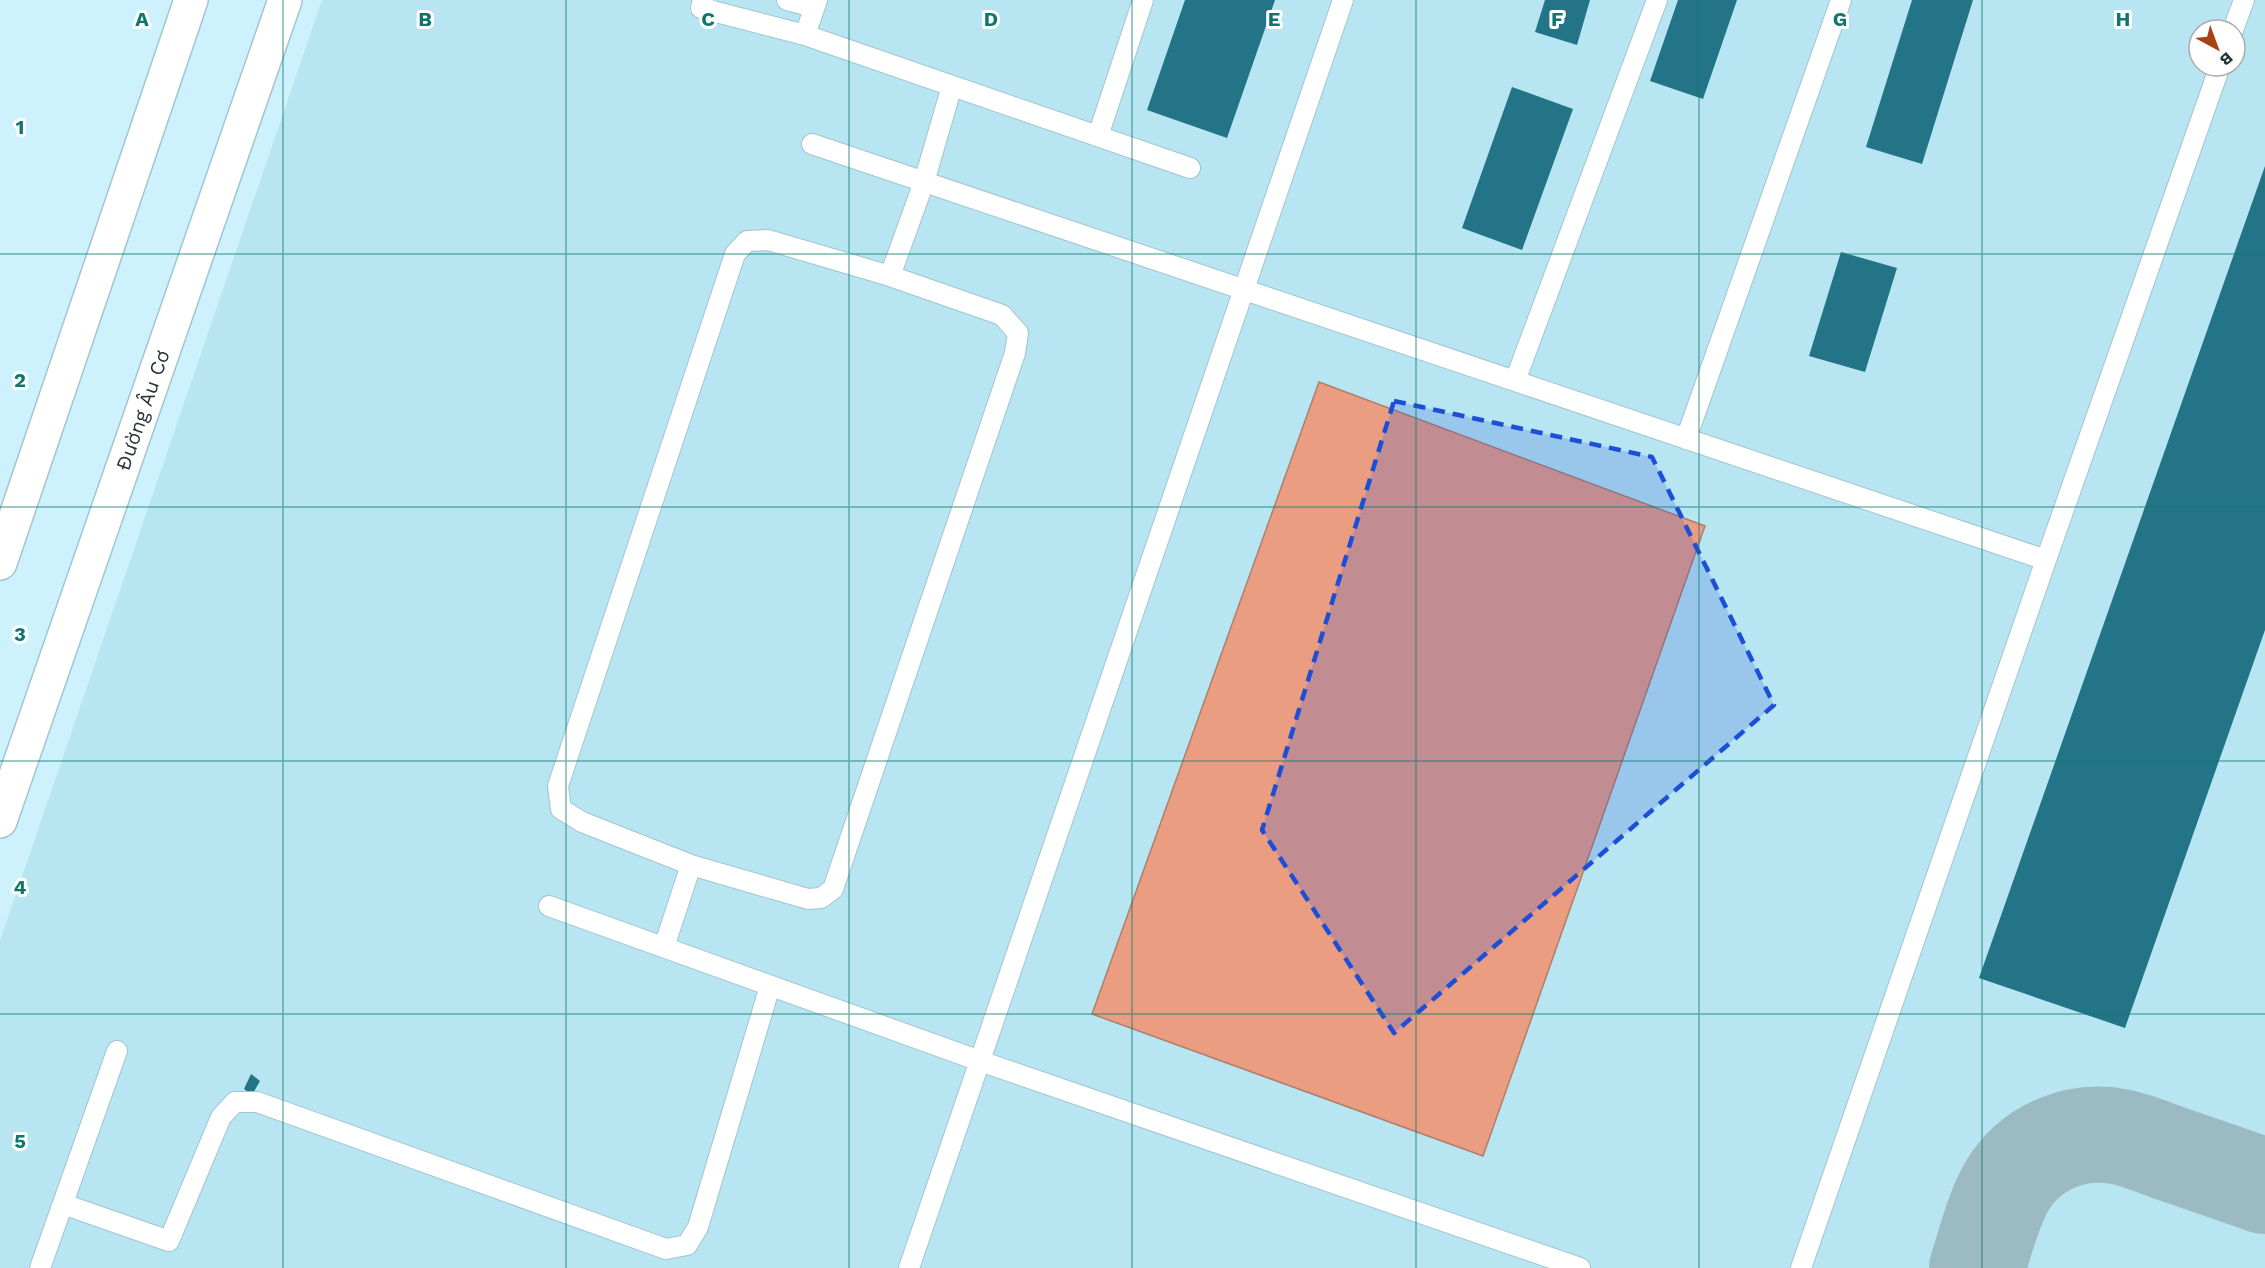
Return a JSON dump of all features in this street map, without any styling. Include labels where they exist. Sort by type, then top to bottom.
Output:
[{"type":"street","points":[[0,563],[190,0]]},
{"type":"street","name":"Đường Âu Cơ","points":[[0,821],[285,0]]},
{"type":"lane","points":[[703,0],[701,8],[805,35],[1190,168]]},
{"type":"lane","points":[[787,0],[815,4],[805,35]]},
{"type":"lane","points":[[1098,136],[1143,0]]},
{"type":"lane","points":[[909,1268],[1343,0]]},
{"type":"lane","points":[[1515,381],[1657,0]]},
{"type":"lane","points":[[1686,439],[1841,0]]},
{"type":"lane","points":[[2237,18],[2244,0]]},
{"type":"lane","points":[[1802,1268],[2046,560],[2216,78]]},
{"type":"lane","points":[[890,276],[924,182],[952,86]]},
{"type":"lane","points":[[812,144],[2046,560]]},
{"type":"lane","points":[[768,240],[890,276],[1002,315],[1018,333],[1016,353],[833,889],[821,898],[808,898],[691,865],[582,822],[561,809],[558,786],[735,254],[747,241],[768,240]]},
{"type":"lane","points":[[664,947],[691,865]]},
{"type":"lane","points":[[549,906],[980,1061],[1580,1268]]},
{"type":"lane","points":[[63,1204],[169,1241],[221,1118],[235,1102],[257,1102],[666,1249],[687,1245],[698,1227],[770,986]]},
{"type":"lane","points":[[40,1268],[117,1051]]},
{"type":"highlighted area","points":[[1394,401],[1652,457],[1774,705],[1394,1033],[1262,830]]},
{"type":"shaded area","points":[[322,0],[2265,0],[2265,1268],[0,1268],[0,941]]},
{"type":"shaded area","points":[[1319,382],[1705,526],[1483,1156],[1092,1014]]},
{"type":"building","points":[[1185,0],[1275,0],[1227,138],[1147,110]]},
{"type":"building","points":[[1545,0],[1590,0],[1577,45],[1535,32]]},
{"type":"building","points":[[1678,0],[1737,0],[1703,99],[1650,81]]},
{"type":"building","points":[[1912,0],[1973,0],[1922,164],[1866,147]]},
{"type":"building","points":[[1512,87],[1573,109],[1522,250],[1462,228]]},
{"type":"building","points":[[2265,166],[2265,630],[2125,1028],[1979,978]]},
{"type":"building","points":[[1841,252],[1897,268],[1865,372],[1809,356]]},
{"type":"building","points":[[251,1074],[260,1081],[252,1095],[244,1089]]},
{"type":"taxiway","points":[[1977,1268],[1998,1205],[2017,1172],[2042,1151],[2072,1138],[2088,1135],[2121,1137],[2265,1186]]}]
